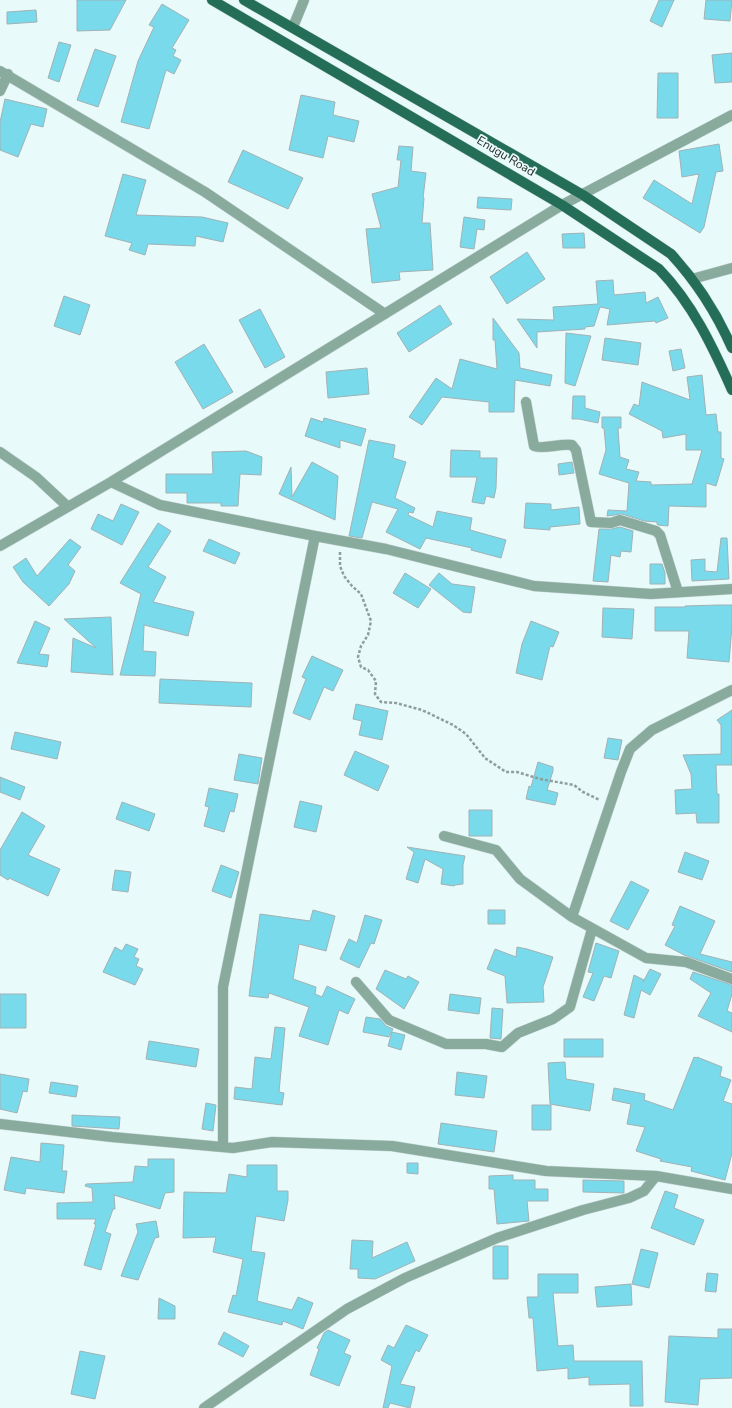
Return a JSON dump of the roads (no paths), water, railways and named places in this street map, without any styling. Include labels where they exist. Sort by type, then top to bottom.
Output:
[{"type":"main road","name":"Enugu Road","points":[[212,0],[562,205],[659,269],[669,279],[688,306],[713,347],[732,390]]},
{"type":"main road","points":[[244,0],[583,194],[671,254],[682,266],[705,298],[732,348]]},
{"type":"street","points":[[293,27],[304,0]]},
{"type":"street","points":[[0,91],[4,73],[205,192],[385,314]]},
{"type":"street","points":[[0,546],[111,482],[562,205],[732,115]]},
{"type":"street","points":[[692,279],[732,268]]},
{"type":"street","points":[[526,402],[534,446],[538,448],[564,443],[572,444],[576,450],[591,522],[611,523],[620,520],[656,531],[660,535],[678,592]]},
{"type":"street","points":[[0,452],[36,476],[67,506]]},
{"type":"street","points":[[111,482],[160,505],[386,549],[534,586],[651,594],[732,589]]},
{"type":"street","points":[[223,1147],[224,987],[314,536]]},
{"type":"street","points":[[572,917],[610,802],[630,749],[652,730],[732,690]]},
{"type":"street","points":[[444,836],[496,850],[520,880],[572,917],[646,958],[686,962],[732,979]]},
{"type":"street","points":[[356,982],[389,1020],[446,1044],[486,1044],[502,1047],[518,1033],[553,1019],[570,1007],[592,929]]},
{"type":"street","points":[[0,1124],[112,1137],[233,1148],[272,1142],[392,1146],[546,1171],[656,1176],[732,1189]]},
{"type":"street","points":[[204,1408],[347,1309],[405,1278],[497,1238],[583,1210],[629,1198],[644,1191],[656,1176]]}]
